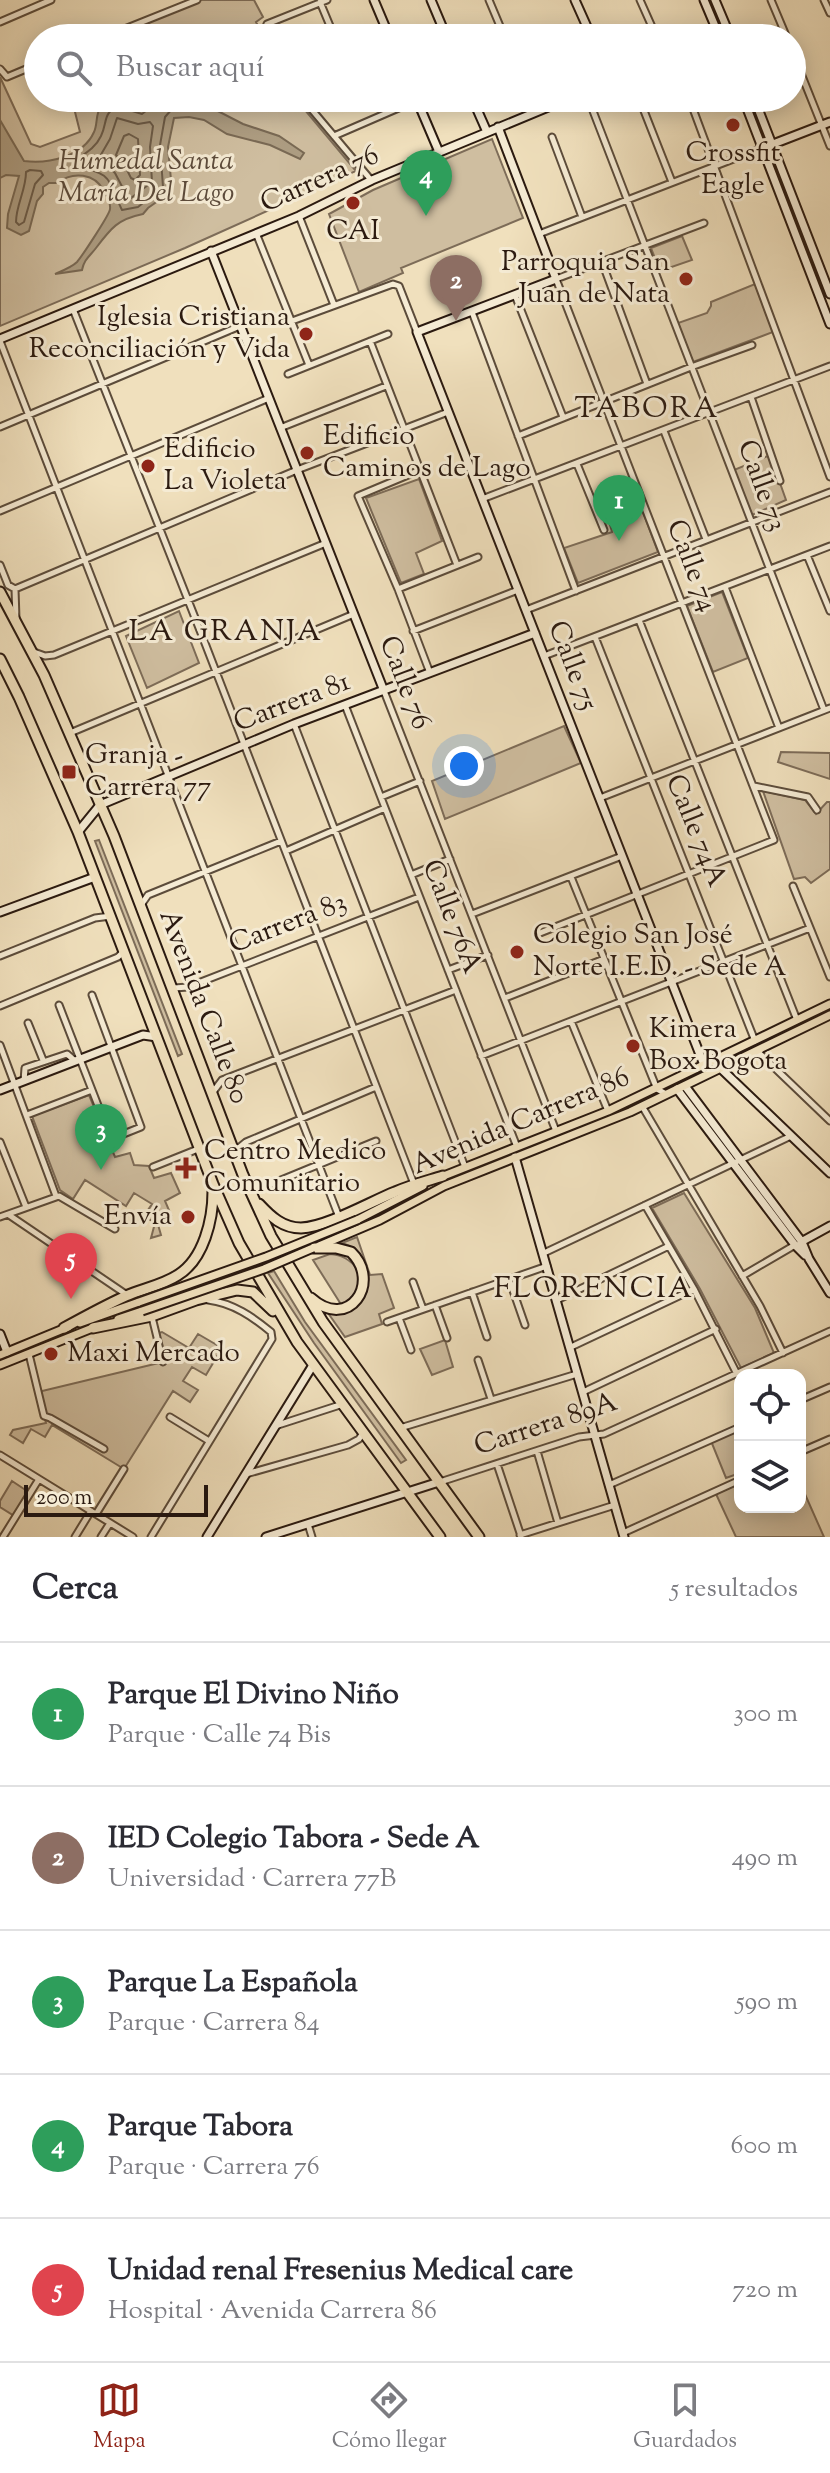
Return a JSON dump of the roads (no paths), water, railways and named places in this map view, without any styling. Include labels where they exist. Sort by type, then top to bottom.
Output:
[{"type":"highway","name":"Avenida Calle 80","points":[[0,592],[32,651],[70,733],[141,905],[234,1152],[277,1247],[302,1291],[479,1537]]},
{"type":"highway","name":"Avenida Calle 80","points":[[0,659],[5,677],[78,832],[199,1149],[239,1243],[313,1365],[440,1537]]},
{"type":"highway","points":[[252,1196],[274,1219],[288,1226],[313,1226],[443,1176]]},
{"type":"highway","points":[[64,1328],[128,1295],[174,1278],[191,1262],[211,1218],[213,1184]]},
{"type":"highway","points":[[302,1291],[319,1305],[332,1310],[348,1308],[356,1301],[363,1284],[359,1261],[347,1250],[313,1248]]},
{"type":"highway","points":[[93,1328],[237,1290],[253,1292],[261,1297],[288,1328]]},
{"type":"main road","name":"Avenida Carrera 86","points":[[443,1176],[608,1111],[830,1004]]},
{"type":"main road","name":"Avenida Carrera 86","points":[[147,1314],[360,1229],[444,1186],[642,1106],[829,1017]]},
{"type":"main road","name":"Avenida Carrera 86","points":[[2,1354],[64,1328],[266,1257],[357,1220],[415,1187]]},
{"type":"main road","points":[[0,1365],[93,1328]]},
{"type":"street","points":[[0,22],[51,0]]},
{"type":"street","points":[[137,24],[197,0]]},
{"type":"street","points":[[374,0],[384,24]]},
{"type":"street","points":[[431,0],[441,24]]},
{"type":"street","points":[[489,0],[499,24]]},
{"type":"street","points":[[575,0],[586,24]]},
{"type":"street","points":[[640,0],[651,24]]},
{"type":"street","points":[[704,0],[713,24]]},
{"type":"street","points":[[715,0],[725,24]]},
{"type":"street","points":[[771,0],[781,24]]},
{"type":"street","points":[[824,0],[830,13]]},
{"type":"street","points":[[267,24],[322,1],[330,24]]},
{"type":"street","points":[[0,69],[4,76],[24,69]]},
{"type":"street","points":[[806,81],[826,123],[830,146]]},
{"type":"street","points":[[314,112],[372,180]]},
{"type":"street","points":[[334,136],[387,112]]},
{"type":"street","points":[[422,112],[439,152]]},
{"type":"street","points":[[478,112],[487,132]]},
{"type":"street","name":"Carrera 76","points":[[0,340],[299,216],[372,180],[536,112]]},
{"type":"street","name":"Calle 73","points":[[593,112],[768,570],[827,709]]},
{"type":"street","points":[[644,112],[672,182]]},
{"type":"street","points":[[694,112],[830,477]]},
{"type":"street","points":[[748,112],[830,324]]},
{"type":"street","points":[[759,112],[830,294]]},
{"type":"street","points":[[539,234],[826,123]]},
{"type":"street","name":"Calle 74","points":[[498,127],[774,840],[732,857]]},
{"type":"street","points":[[552,137],[582,217]]},
{"type":"street","points":[[292,321],[334,305],[299,216]]},
{"type":"street","points":[[417,332],[704,223]]},
{"type":"street","points":[[256,233],[309,365]]},
{"type":"street","name":"Calle 76","points":[[211,251],[556,1131]]},
{"type":"street","points":[[602,262],[647,384]]},
{"type":"street","name":"Calle 75","points":[[334,305],[396,285],[704,1065]]},
{"type":"street","points":[[515,295],[563,417]]},
{"type":"street","points":[[73,309],[415,1187]]},
{"type":"street","points":[[472,312],[576,591]]},
{"type":"street","points":[[0,427],[240,326]]},
{"type":"street","points":[[288,374],[388,334]]},
{"type":"street","points":[[0,340],[339,1217]]},
{"type":"street","points":[[370,341],[457,565]]},
{"type":"street","points":[[518,436],[752,345]]},
{"type":"street","points":[[482,499],[830,366]]},
{"type":"street","points":[[280,428],[386,386]]},
{"type":"street","points":[[751,397],[780,481]]},
{"type":"street","points":[[0,511],[269,398]]},
{"type":"street","points":[[16,620],[15,589],[297,470],[448,412]]},
{"type":"street","points":[[664,431],[706,539]]},
{"type":"street","points":[[577,464],[604,530]]},
{"type":"street","points":[[420,470],[358,496],[430,674]]},
{"type":"street","points":[[526,610],[830,492]]},
{"type":"street","points":[[32,651],[45,656],[54,655],[326,543]]},
{"type":"street","points":[[544,656],[830,546]]},
{"type":"street","points":[[807,555],[830,611]]},
{"type":"street","points":[[398,589],[478,557]]},
{"type":"street","points":[[0,565],[8,585],[15,589]]},
{"type":"street","points":[[724,587],[779,728]]},
{"type":"street","points":[[413,631],[518,590]]},
{"type":"street","points":[[70,733],[354,614]]},
{"type":"street","points":[[639,620],[797,1020]]},
{"type":"street","name":"Carrera 81","points":[[78,832],[100,805],[294,724],[535,633]]},
{"type":"street","name":"Calle 74A","points":[[595,637],[755,1041]]},
{"type":"street","name":"Calle 76A","points":[[345,704],[517,1147]]},
{"type":"street","points":[[599,798],[827,709]]},
{"type":"street","points":[[294,724],[465,1167]]},
{"type":"street","points":[[381,797],[420,781]]},
{"type":"street","points":[[753,786],[808,797],[817,810]]},
{"type":"street","points":[[286,851],[385,808]]},
{"type":"street","points":[[141,905],[145,897],[281,841]]},
{"type":"street","points":[[472,914],[622,856]]},
{"type":"street","points":[[540,933],[732,857]]},
{"type":"street","points":[[411,875],[450,859]]},
{"type":"street","points":[[0,912],[95,877]]},
{"type":"street","points":[[571,877],[657,1089],[667,1094]]},
{"type":"street","points":[[793,886],[830,977]]},
{"type":"street","name":"Carrera 83","points":[[172,988],[188,987],[419,897]]},
{"type":"street","points":[[0,956],[95,918],[111,916]]},
{"type":"street","points":[[481,1056],[810,928]]},
{"type":"street","points":[[0,1006],[118,957],[124,951]]},
{"type":"street","points":[[448,970],[488,955]]},
{"type":"street","points":[[505,998],[604,959]]},
{"type":"street","points":[[212,1093],[222,1080],[456,990]]},
{"type":"street","points":[[59,1005],[111,1139],[141,1127],[92,995]]},
{"type":"street","points":[[571,1021],[608,1111]]},
{"type":"street","points":[[28,1023],[43,1060]]},
{"type":"street","points":[[0,1090],[143,1035],[157,1037]]},
{"type":"street","points":[[0,1045],[57,1196],[115,1229]]},
{"type":"street","points":[[757,1051],[830,1121]]},
{"type":"street","points":[[24,1081],[25,1068],[43,1060],[67,1054],[78,1060]]},
{"type":"street","points":[[713,1061],[830,1173]]},
{"type":"street","points":[[234,1152],[246,1142],[376,1087]]},
{"type":"street","points":[[681,1087],[827,1279],[830,1293]]},
{"type":"street","points":[[27,1115],[92,1090]]},
{"type":"street","points":[[642,1106],[742,1276],[783,1353]]},
{"type":"street","points":[[544,1253],[791,1136]]},
{"type":"street","points":[[252,1196],[376,1141]]},
{"type":"street","points":[[0,1142],[26,1207]]},
{"type":"street","points":[[153,1167],[199,1149]]},
{"type":"street","points":[[515,1157],[623,1535],[734,1483]]},
{"type":"street","points":[[0,1167],[8,1164]]},
{"type":"street","points":[[0,1217],[57,1196]]},
{"type":"street","points":[[645,1205],[716,1329],[735,1369]]},
{"type":"street","points":[[9,1215],[128,1295]]},
{"type":"street","points":[[742,1276],[830,1226]]},
{"type":"street","points":[[557,1300],[669,1246]]},
{"type":"street","points":[[387,1322],[547,1266]]},
{"type":"street","points":[[509,1279],[525,1325]]},
{"type":"street","points":[[413,1282],[423,1309]]},
{"type":"street","points":[[571,1347],[694,1289]]},
{"type":"street","points":[[472,1292],[487,1337]]},
{"type":"street","points":[[151,1537],[271,1341],[271,1332],[241,1311],[215,1300],[196,1300]]},
{"type":"street","points":[[435,1305],[447,1338]]},
{"type":"street","points":[[147,1314],[163,1362]]},
{"type":"street","points":[[399,1318],[411,1350]]},
{"type":"street","points":[[583,1392],[716,1329]]},
{"type":"street","name":"Carrera 89A","points":[[748,1369],[830,1331]]},
{"type":"street","points":[[0,1334],[2,1354]]},
{"type":"street","points":[[29,1354],[44,1416],[104,1449]]},
{"type":"street","points":[[478,1360],[491,1399]]},
{"type":"street","points":[[207,1537],[313,1365]]},
{"type":"street","points":[[400,1428],[578,1374]]},
{"type":"street","name":"Carrera 89A","points":[[266,1537],[579,1437],[595,1436],[734,1375]]},
{"type":"street","points":[[806,1397],[830,1387]]},
{"type":"street","points":[[277,1425],[343,1404]]},
{"type":"street","points":[[170,1417],[209,1441]]},
{"type":"street","points":[[609,1485],[734,1430]]},
{"type":"street","points":[[246,1474],[348,1445],[358,1441],[364,1432]]},
{"type":"street","points":[[806,1449],[830,1439]]},
{"type":"street","points":[[536,1451],[558,1523]]},
{"type":"street","points":[[1,1458],[133,1537]]},
{"type":"street","points":[[497,1464],[521,1536],[615,1505]]},
{"type":"street","points":[[75,1537],[124,1469]]},
{"type":"street","points":[[3,1537],[39,1479]]},
{"type":"street","points":[[101,1537],[110,1523]]},
{"type":"street","points":[[308,1524],[312,1537]]},
{"type":"water","points":[[220,112],[279,136],[304,153],[300,159],[270,145],[227,134],[204,120],[174,118],[168,147],[172,191],[143,214],[116,225],[84,263],[82,270],[55,274],[77,262],[106,219],[109,202],[95,180],[83,176],[70,177],[43,187],[29,231],[21,235],[7,228],[19,176],[0,178],[0,120],[24,161],[44,161],[64,157],[82,148],[95,130],[98,113]]},
{"type":"place","name":"Crossfit Eagle","points":[[733,125]]},
{"type":"place","name":"CAI","points":[[353,203]]},
{"type":"place","name":"Parque Tabora","points":[[426,216]]},
{"type":"place","name":"Parroquia San Juan de Nata","points":[[686,279]]},
{"type":"place","name":"IED Colegio Tabora - Sede A","points":[[456,321]]},
{"type":"place","name":"Iglesia Cristiana Reconciliación y Vida","points":[[306,334]]},
{"type":"place","name":"Edificio Caminos de Lago","points":[[307,453]]},
{"type":"place","name":"Edificio La Violeta","points":[[148,466]]},
{"type":"place","name":"Parque El Divino Niño","points":[[619,541]]},
{"type":"place","name":"Granja - Carrera 77","points":[[69,772]]},
{"type":"place","name":"Colegio San José Norte I.E.D. - Sede A","points":[[517,952]]},
{"type":"place","name":"Kimera Box Bogota","points":[[633,1046]]},
{"type":"place","name":"Centro Medico Comunitario","points":[[186,1168]]},
{"type":"place","name":"Parque La Española","points":[[101,1170]]},
{"type":"place","name":"Envía","points":[[188,1217]]},
{"type":"place","name":"Unidad renal Fresenius Medical care","points":[[71,1299]]},
{"type":"place","name":"Maxi Mercado","points":[[51,1354]]},
{"type":"district","name":"TABORA","points":[[647,409]]},
{"type":"district","name":"LA GRANJA","points":[[226,632]]},
{"type":"district","name":"FLORENCIA","points":[[594,1289]]},
{"type":"park label","name":"Humedal Santa María Del Lago","points":[[146,178]]}]
